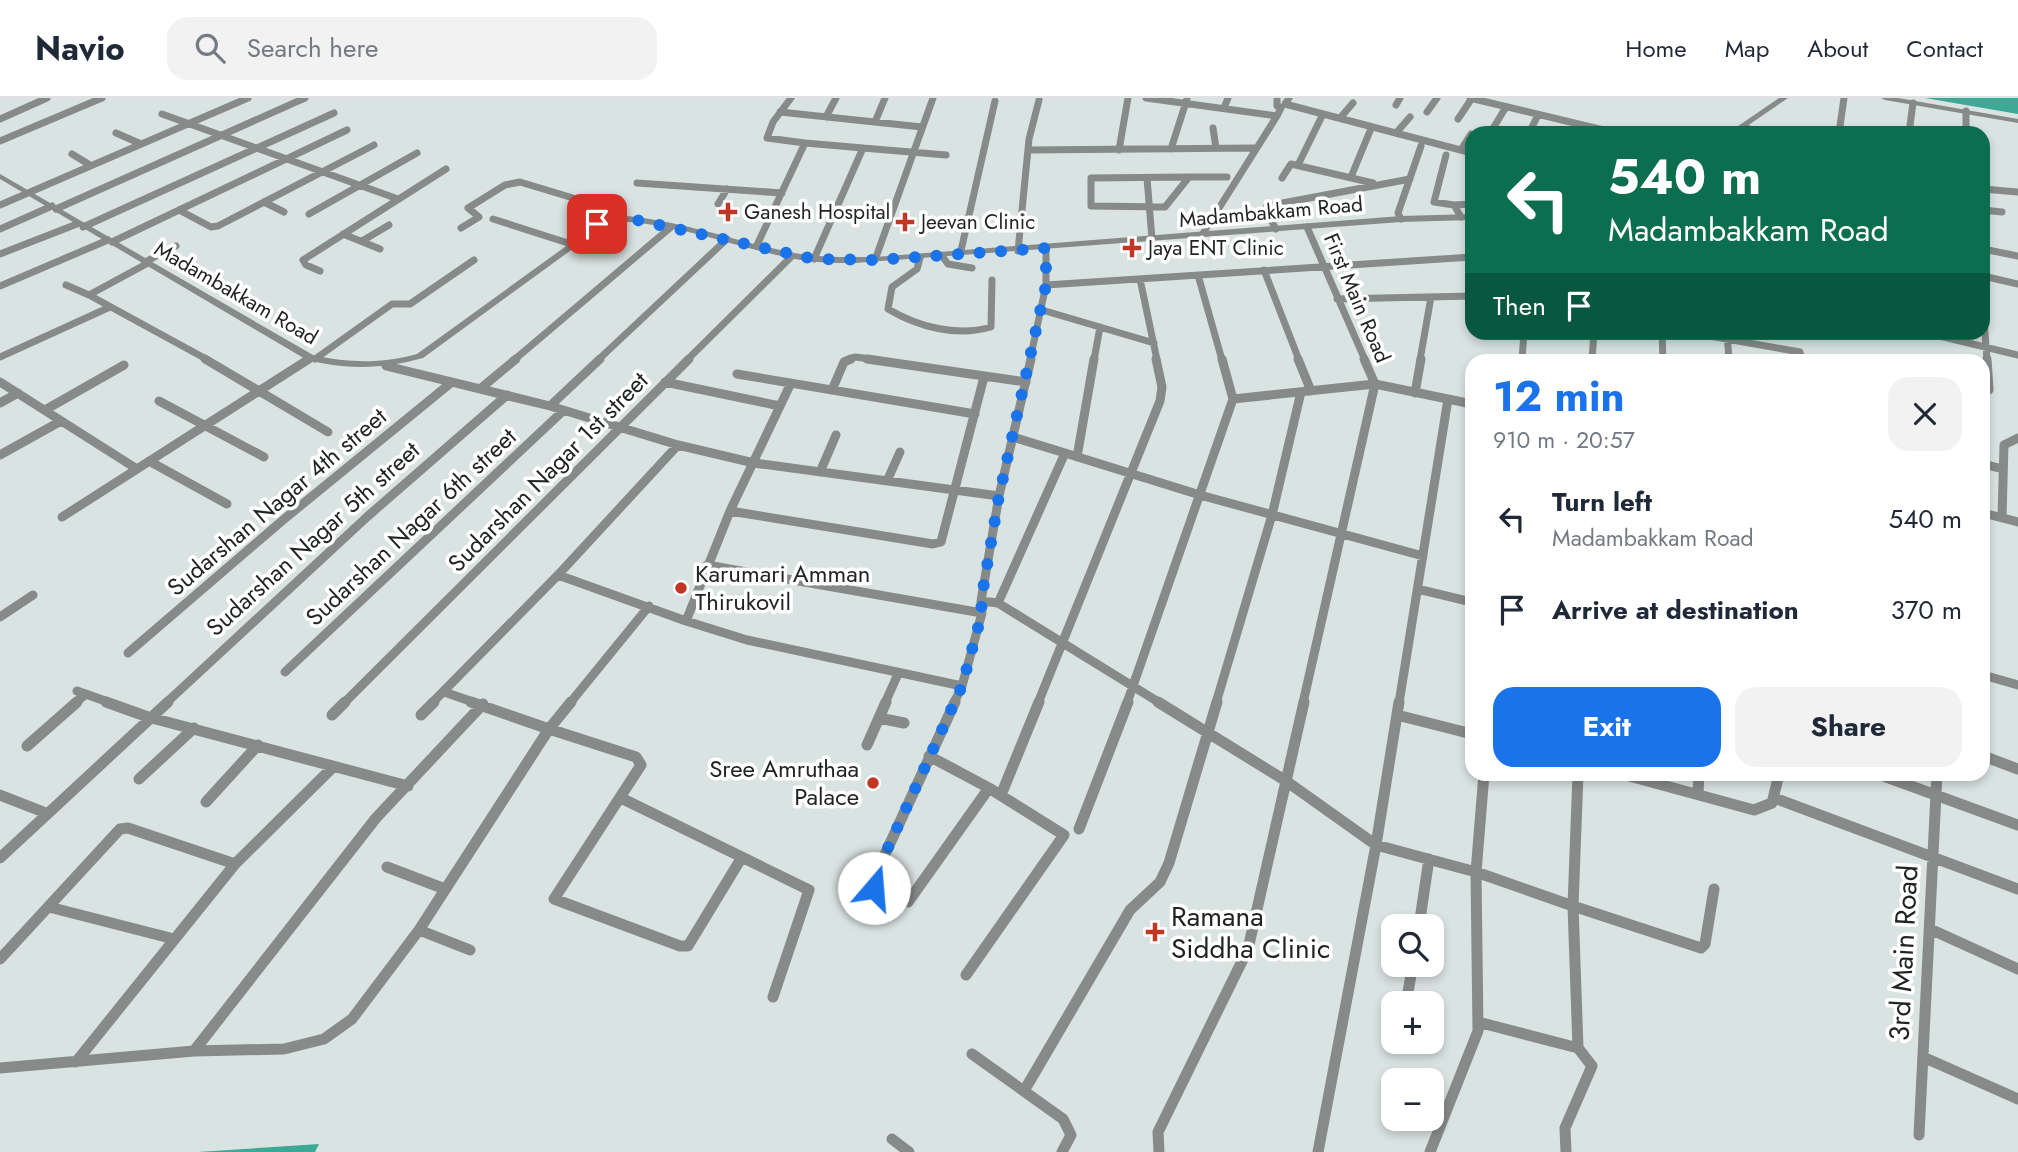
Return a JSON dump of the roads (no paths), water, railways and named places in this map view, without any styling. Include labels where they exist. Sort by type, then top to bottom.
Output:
[{"type":"street","points":[[0,119],[47,98]]},
{"type":"street","points":[[0,141],[102,98]]},
{"type":"street","points":[[226,98],[237,102]]},
{"type":"street","points":[[0,205],[247,98]]},
{"type":"street","points":[[0,229],[305,98]]},
{"type":"street","points":[[791,98],[779,112],[767,138],[773,141],[946,155]]},
{"type":"street","points":[[826,117],[836,98]]},
{"type":"street","points":[[876,122],[885,98]]},
{"type":"street","points":[[875,260],[933,98]]},
{"type":"street","points":[[1119,150],[1128,98]]},
{"type":"street","points":[[1146,98],[1186,100],[1277,116]]},
{"type":"street","points":[[1224,108],[1228,98]]},
{"type":"street","points":[[1202,236],[1254,148],[1277,116],[1281,108],[1277,106],[1277,98]]},
{"type":"street","points":[[1289,98],[1285,104],[1465,151]]},
{"type":"street","points":[[1396,105],[1400,98]]},
{"type":"street","points":[[1427,112],[1437,98]]},
{"type":"street","points":[[1458,119],[1471,98],[1586,126]]},
{"type":"street","points":[[1744,126],[1784,98]]},
{"type":"street","points":[[1840,126],[1844,98]]},
{"type":"street","points":[[1885,98],[2018,121]]},
{"type":"street","points":[[1018,251],[1029,150],[1039,100]]},
{"type":"street","points":[[1171,149],[1186,100]]},
{"type":"street","points":[[960,255],[995,101]]},
{"type":"street","points":[[1340,118],[1353,103]]},
{"type":"street","points":[[1910,126],[1913,103]]},
{"type":"street","points":[[1494,126],[1506,107]]},
{"type":"street","points":[[1966,111],[1966,126]]},
{"type":"street","points":[[779,112],[922,127]]},
{"type":"street","points":[[0,254],[80,225],[334,113]]},
{"type":"street","points":[[162,114],[398,199]]},
{"type":"street","points":[[1532,126],[1538,115]]},
{"type":"street","points":[[1396,133],[1410,117]]},
{"type":"street","points":[[1298,165],[1321,118]]},
{"type":"street","points":[[1213,128],[1216,148]]},
{"type":"street","points":[[0,286],[179,210],[347,130]]},
{"type":"street","points":[[1351,177],[1370,131]]},
{"type":"street","points":[[116,133],[139,144]]},
{"type":"street","points":[[757,245],[806,143]]},
{"type":"street","points":[[1461,150],[1465,144]]},
{"type":"street","points":[[179,210],[215,227],[374,145]]},
{"type":"street","points":[[1401,219],[1398,213],[1421,146]]},
{"type":"street","points":[[814,259],[863,148]]},
{"type":"street","points":[[1029,150],[1254,148]]},
{"type":"street","points":[[309,214],[417,153]]},
{"type":"street","points":[[72,154],[90,165]]},
{"type":"street","points":[[1446,155],[1434,202],[1465,204]]},
{"type":"street","points":[[1282,178],[1288,165],[1298,165],[1377,184]]},
{"type":"street","points":[[1092,166],[1091,206],[1165,207],[1189,177]]},
{"type":"street","points":[[320,271],[306,265],[303,260],[446,169]]},
{"type":"street","name":"Madambakkam Road","points":[[0,176],[30,191],[80,225],[313,359],[350,366],[386,366],[420,356],[609,218],[623,217],[757,245],[792,256],[875,260],[1018,251],[1401,219],[1465,217]]},
{"type":"street","points":[[1091,178],[1227,177]]},
{"type":"street","points":[[1147,178],[1152,239]]},
{"type":"street","points":[[1276,229],[1265,210],[1267,206],[1410,179]]},
{"type":"street","points":[[461,228],[479,217],[468,208],[505,185],[520,182],[603,207],[609,212],[609,218]]},
{"type":"street","points":[[637,183],[782,193]]},
{"type":"street","points":[[718,204],[727,189]]},
{"type":"street","points":[[1990,190],[2018,192]]},
{"type":"street","points":[[264,202],[284,212]]},
{"type":"street","points":[[1454,205],[1465,215]]},
{"type":"street","points":[[1990,211],[2002,212]]},
{"type":"street","points":[[493,219],[571,244]]},
{"type":"street","points":[[362,242],[388,225]]},
{"type":"street","points":[[480,389],[671,227]]},
{"type":"street","name":"First Main Road","points":[[1307,227],[1375,384]]},
{"type":"street","points":[[343,234],[380,249]]},
{"type":"street","points":[[550,405],[727,239]]},
{"type":"street","points":[[89,295],[176,246]]},
{"type":"street","points":[[859,910],[874,888],[876,874],[962,686],[982,613],[981,601],[999,496],[1046,285],[1046,248]]},
{"type":"street","points":[[1990,250],[2018,256]]},
{"type":"street","name":"Sudarshan Nagar 1st street","points":[[332,715],[792,256]]},
{"type":"street","points":[[942,256],[948,264],[972,268]]},
{"type":"street","points":[[1046,285],[1465,257]]},
{"type":"street","points":[[920,258],[917,269],[896,281],[887,297],[888,309],[915,323],[965,331],[991,327],[992,280]]},
{"type":"street","points":[[62,517],[259,390],[313,359],[391,304],[412,303],[474,260]]},
{"type":"street","points":[[1024,1091],[1076,1007],[1130,910],[1160,882],[1165,873],[1209,734],[1306,391],[1264,270]]},
{"type":"street","points":[[1079,830],[1132,688],[1233,399],[1198,275]]},
{"type":"street","points":[[1990,278],[2018,284]]},
{"type":"street","points":[[1000,795],[1160,401],[1161,387],[1154,343],[1140,279]]},
{"type":"street","points":[[66,285],[89,295],[259,390],[328,432]]},
{"type":"street","points":[[1338,299],[1465,296]]},
{"type":"street","points":[[1415,393],[1431,297]]},
{"type":"street","points":[[0,357],[110,307]]},
{"type":"street","points":[[1041,310],[1154,343]]},
{"type":"street","points":[[1077,457],[1100,327]]},
{"type":"street","points":[[1748,340],[1800,354]]},
{"type":"street","points":[[1956,340],[2018,355]]},
{"type":"street","points":[[1985,340],[1986,354]]},
{"type":"street","points":[[832,390],[844,362],[855,357],[1026,382]]},
{"type":"street","points":[[45,410],[124,365]]},
{"type":"street","points":[[386,366],[550,405],[678,445],[754,463],[999,496]]},
{"type":"street","points":[[737,374],[975,414]]},
{"type":"street","points":[[730,511],[938,544],[943,539],[984,377]]},
{"type":"street","points":[[0,382],[137,469]]},
{"type":"street","name":"Sudarshan Nagar 4th street","points":[[128,653],[283,520],[452,382]]},
{"type":"street","points":[[665,382],[780,406]]},
{"type":"street","points":[[686,621],[730,511],[792,383]]},
{"type":"street","points":[[1233,399],[1375,384],[1465,403]]},
{"type":"street","points":[[1159,1152],[1158,1132],[1248,949],[1339,533],[1375,384]]},
{"type":"street","points":[[0,402],[18,393]]},
{"type":"street","name":"Sudarshan Nagar 5th street","points":[[0,858],[148,717],[368,516],[507,395]]},
{"type":"street","points":[[1318,1152],[1376,845],[1448,399]]},
{"type":"street","points":[[159,401],[264,457]]},
{"type":"street","name":"Sudarshan Nagar 6th street","points":[[285,672],[563,411]]},
{"type":"street","points":[[0,455],[61,421]]},
{"type":"street","points":[[820,472],[836,435]]},
{"type":"street","points":[[1013,437],[1200,495],[1423,556]]},
{"type":"street","points":[[2002,518],[2004,445],[2018,438]]},
{"type":"street","points":[[421,715],[558,575],[678,445]]},
{"type":"street","points":[[887,481],[900,452]]},
{"type":"street","points":[[998,603],[1065,453]]},
{"type":"street","points":[[149,461],[227,504]]},
{"type":"street","points":[[1990,466],[2003,470]]},
{"type":"street","points":[[1990,515],[2018,522]]},
{"type":"street","points":[[707,565],[982,613]]},
{"type":"street","points":[[558,575],[747,640],[962,686]]},
{"type":"street","points":[[1418,589],[1465,599]]},
{"type":"street","points":[[0,617],[33,595]]},
{"type":"street","points":[[981,601],[998,603],[1286,781],[1376,845],[1476,872],[1684,945],[1701,948],[1714,889]]},
{"type":"street","points":[[0,1068],[194,1051],[284,1049],[324,1039],[352,1018],[419,930],[549,729],[649,606]]},
{"type":"street","points":[[867,745],[898,674]]},
{"type":"street","points":[[1990,677],[2018,685]]},
{"type":"street","points":[[444,692],[636,757],[641,765],[554,899],[680,946],[688,946],[742,858]]},
{"type":"street","points":[[27,746],[81,693],[148,717],[408,786]]},
{"type":"street","points":[[194,1051],[376,818],[483,704]]},
{"type":"street","points":[[1397,715],[1465,732]]},
{"type":"street","points":[[879,718],[904,723]]},
{"type":"street","points":[[139,779],[194,728]]},
{"type":"street","points":[[206,802],[258,745]]},
{"type":"street","points":[[929,756],[989,788],[1064,835],[1063,841],[966,975]]},
{"type":"street","points":[[1990,759],[2018,769]]},
{"type":"street","points":[[76,1062],[235,864],[332,767]]},
{"type":"street","points":[[1430,1152],[1478,1031],[1476,872],[1483,781]]},
{"type":"street","points":[[1566,1152],[1565,1128],[1592,1066],[1578,1048],[1573,906],[1578,781]]},
{"type":"street","points":[[1650,781],[1754,810],[1768,808],[1777,799],[1778,781]]},
{"type":"street","points":[[1698,793],[1699,781]]},
{"type":"street","points":[[1896,781],[2018,825]]},
{"type":"street","name":"3rd Main Road","points":[[1919,1135],[1936,781]]},
{"type":"street","points":[[908,902],[989,788]]},
{"type":"street","points":[[0,795],[46,813]]},
{"type":"street","points":[[621,798],[809,890],[773,997]]},
{"type":"street","points":[[1777,799],[2018,889]]},
{"type":"street","points":[[0,960],[117,831],[124,828],[235,864]]},
{"type":"street","points":[[1421,914],[1429,859]]},
{"type":"street","points":[[387,867],[444,890]]},
{"type":"street","points":[[49,907],[174,939]]},
{"type":"street","points":[[1930,929],[2018,969]]},
{"type":"street","points":[[419,930],[470,950]]},
{"type":"street","points":[[1478,1022],[1578,1048]]},
{"type":"street","points":[[972,1054],[1063,1119],[1072,1135],[1062,1152]]},
{"type":"street","points":[[1923,1057],[2018,1099]]},
{"type":"street","points":[[892,1139],[909,1152]]},
{"type":"place","name":"Ganesh Hospital","points":[[728,212]]},
{"type":"place","name":"Jeevan Clinic","points":[[905,222]]},
{"type":"place","name":"Jaya ENT Clinic","points":[[1132,248]]},
{"type":"place","name":"Karumari Amman Thirukovil","points":[[681,588]]},
{"type":"place","name":"Sree Amruthaa Palace","points":[[873,783]]},
{"type":"place","name":"Ramana Siddha Clinic","points":[[1155,932]]}]
